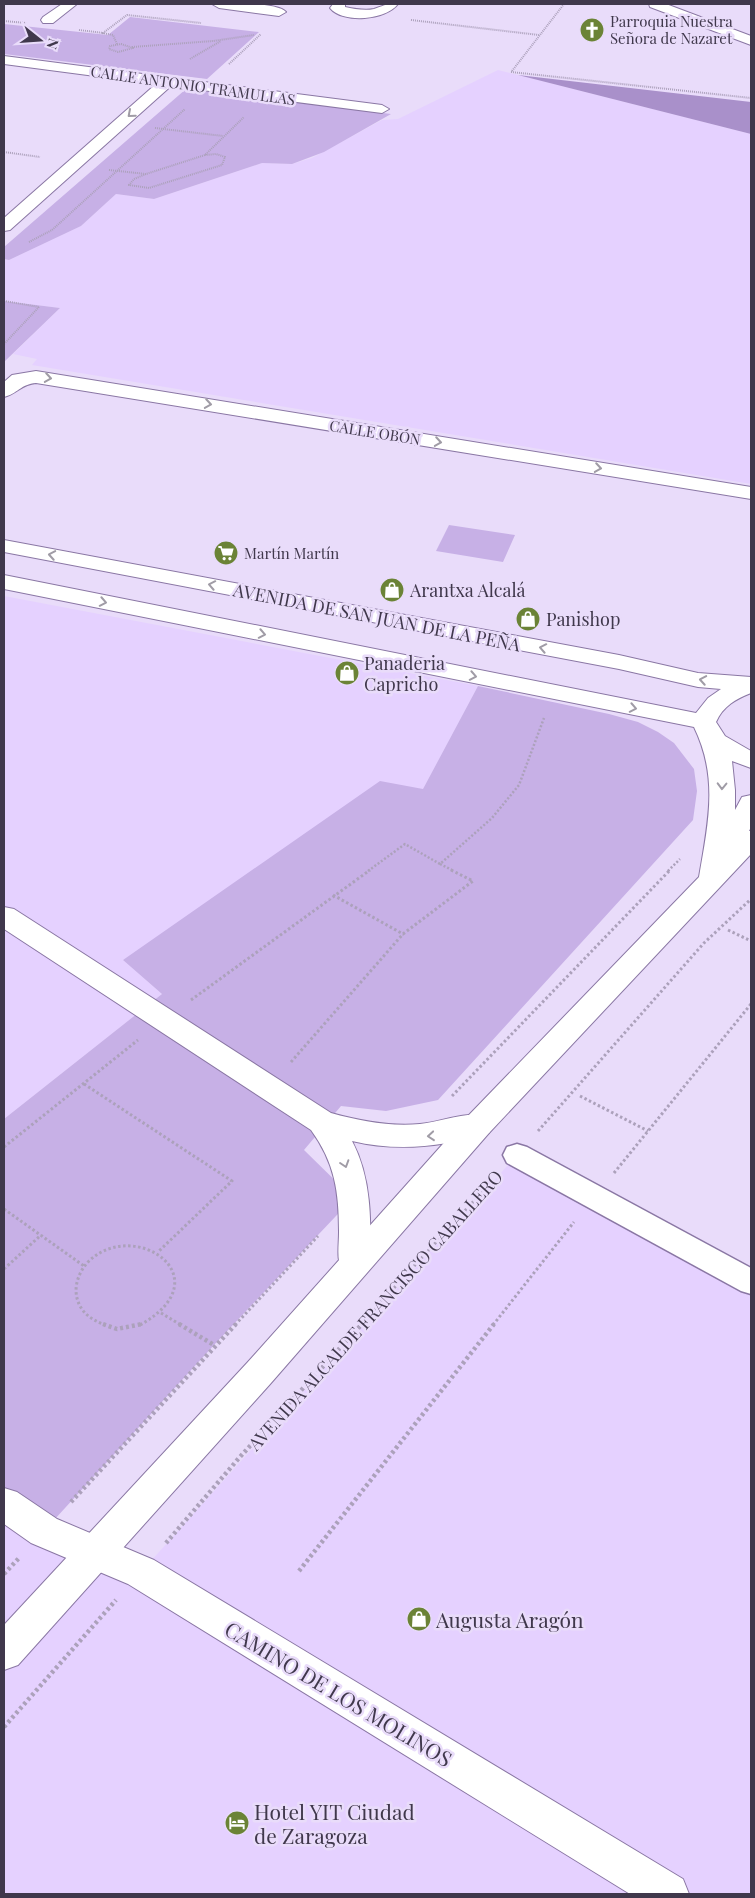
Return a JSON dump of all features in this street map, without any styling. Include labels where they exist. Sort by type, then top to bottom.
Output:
[{"type":"street","points":[[48,20],[70,4]]},
{"type":"street","points":[[218,4],[279,12]]},
{"type":"street","points":[[339,4],[337,8],[340,10],[370,14],[381,12],[391,4]]},
{"type":"street","points":[[655,4],[751,41]]},
{"type":"street","name":"CALLE ANTONIO TRAMULLAS","points":[[4,60],[207,86],[267,96],[382,109]]},
{"type":"street","points":[[4,226],[168,82]]},
{"type":"street","name":"CALLE OBÓN","points":[[4,391],[19,379],[36,376],[751,493]]},
{"type":"street","name":"AVENIDA DE SAN JUAN DE LA PEÑA","points":[[4,546],[619,662],[698,680],[751,685]]},
{"type":"street","points":[[4,582],[554,692],[708,730],[732,752],[751,760]]},
{"type":"street","name":"AVENIDA DE SAN JUAN DE LA PEÑA","points":[[708,730],[716,703],[738,689],[751,685]]},
{"type":"street","points":[[708,730],[723,774],[722,810],[712,878]]},
{"type":"street","points":[[712,878],[751,803]]},
{"type":"street","points":[[4,1652],[259,1373],[478,1125],[751,839]]},
{"type":"street","points":[[712,878],[751,861]]},
{"type":"street","points":[[4,916],[322,1122],[352,1131],[413,1137],[441,1135],[478,1125]]},
{"type":"street","points":[[322,1122],[340,1148],[347,1170],[355,1214],[354,1264]]},
{"type":"street","points":[[516,1155],[751,1282]]},
{"type":"street","name":"CAMINO DE LOS MOLINOS","points":[[4,1504],[44,1531],[141,1572],[668,1894]]},
{"type":"path","points":[[564,4],[511,72],[751,98]]},
{"type":"path","points":[[102,32],[113,35],[117,44]]},
{"type":"path","points":[[26,243],[52,230],[163,129],[262,34],[219,41],[132,47]]},
{"type":"path","points":[[205,155],[267,96]]},
{"type":"path","points":[[120,124],[224,136]]},
{"type":"path","points":[[216,154],[225,158],[225,162],[222,165],[149,188],[129,185],[134,178],[146,174],[205,155],[216,154]]},
{"type":"path","points":[[73,165],[146,174]]},
{"type":"path","points":[[4,301],[39,306],[4,344]]},
{"type":"path","points":[[440,864],[492,818],[519,785],[554,692]]},
{"type":"path","points":[[4,1147],[164,1019],[405,844],[473,881],[403,934],[270,1087]]},
{"type":"path","points":[[333,895],[403,934]]},
{"type":"path","name":"AVENIDA ALCALDE FRANCISCO CABALLERO","points":[[4,1727],[239,1458],[516,1155],[704,943],[751,899]]},
{"type":"path","points":[[728,930],[751,941]]},
{"type":"path","points":[[299,1571],[594,1197],[751,1004]]},
{"type":"path","points":[[84,1084],[232,1181],[158,1252]]},
{"type":"path","points":[[580,1096],[648,1131]]},
{"type":"path","points":[[4,1209],[84,1266]]},
{"type":"path","points":[[4,1269],[41,1235]]},
{"type":"path","points":[[128,1245],[144,1246],[158,1252],[169,1262],[175,1274],[173,1294],[161,1313],[148,1322],[132,1327],[115,1328],[93,1320],[78,1305],[75,1292],[77,1279],[84,1266],[96,1255],[111,1248],[128,1245]]},
{"type":"path","points":[[161,1313],[214,1345]]},
{"type":"shaded area","points":[[130,17],[259,32],[207,79],[4,54],[4,24],[108,35]]},
{"type":"shaded area","points":[[498,70],[751,134],[751,484],[32,365],[37,359],[13,354],[60,308],[4,301],[4,259],[9,260],[81,226],[116,194],[154,199],[262,163],[292,164],[312,158],[382,120],[398,119]]},
{"type":"shaded area","points":[[518,75],[751,102],[751,134]]},
{"type":"shaded area","points":[[186,89],[391,114],[324,152],[292,164],[262,163],[154,199],[116,194],[81,226],[9,260],[4,259],[4,247]]},
{"type":"shaded area","points":[[4,301],[60,308],[4,362]]},
{"type":"shaded area","points":[[449,525],[515,535],[503,562],[436,551]]},
{"type":"shaded area","points":[[4,596],[478,686],[423,789],[123,960],[162,994],[4,1119]]},
{"type":"shaded area","points":[[478,686],[609,714],[638,722],[658,732],[674,743],[694,769],[697,791],[693,820],[438,1100],[386,1111],[341,1106],[304,1150],[353,1198],[214,1345],[44,1531],[4,1503],[4,1119],[162,994],[123,960],[380,781],[423,789]]},
{"type":"shaded area","points":[[517,1155],[751,1282],[751,1894],[4,1894],[4,1503],[44,1531],[141,1572]]},
{"type":"place","name":"Parroquia Nuestra Señora de Nazaret","points":[[592,30]]},
{"type":"place","name":"Martín Martín","points":[[226,553]]},
{"type":"place","name":"Arantxa Alcalá","points":[[392,590]]},
{"type":"place","name":"Panishop","points":[[528,619]]},
{"type":"place","name":"Panaderia Capricho","points":[[347,673]]},
{"type":"place","name":"Augusta Aragón","points":[[419,1619]]},
{"type":"place","name":"Hotel YIT Ciudad de Zaragoza","points":[[237,1823]]}]
